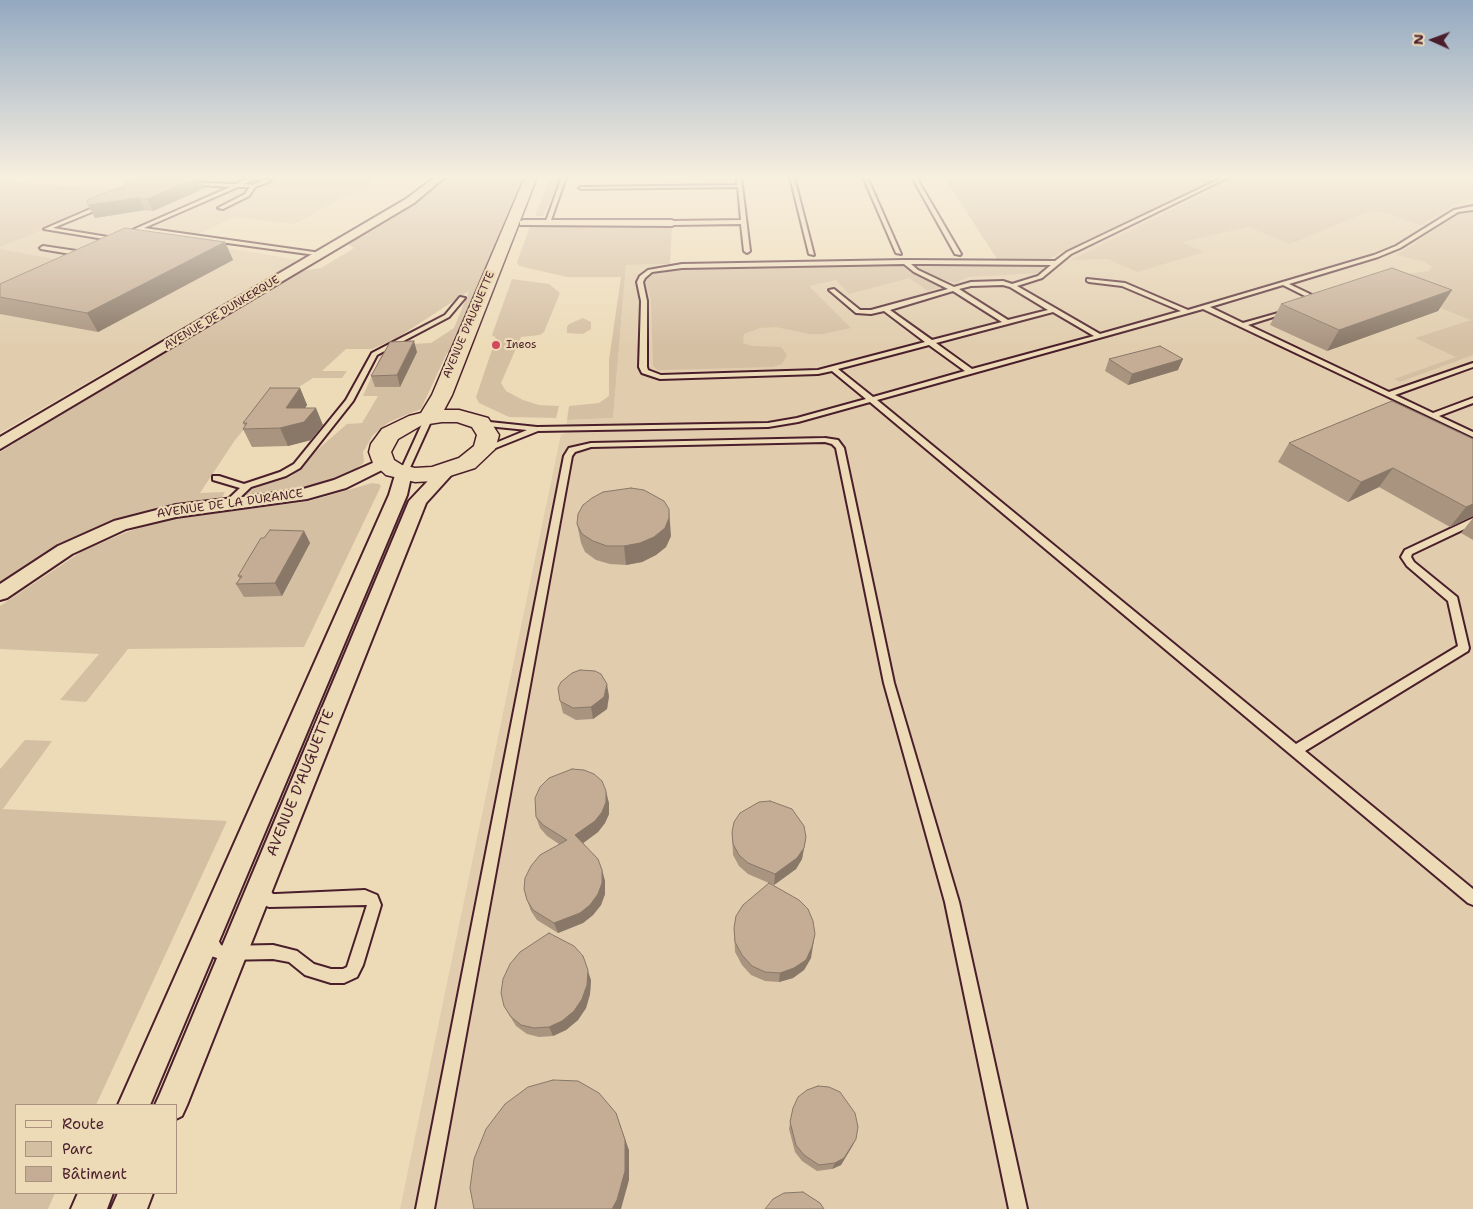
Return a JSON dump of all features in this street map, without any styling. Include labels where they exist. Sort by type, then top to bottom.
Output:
[{"type":"main road","name":"AVENUE D'AUGUETTE","points":[[429,418],[442,395],[508,233]]},
{"type":"main road","name":"AVENUE D'AUGUETTE","points":[[484,449],[488,435],[461,404],[462,390],[520,233]]},
{"type":"main road","points":[[474,420],[450,416],[429,418],[408,424],[390,434],[382,444],[380,452],[394,467],[415,475],[447,471],[467,463],[484,449]]},
{"type":"street","name":"AVENUE DE DUNKERQUE","points":[[0,444],[356,233]]},
{"type":"street","name":"AVENUE DE LA DURANCE","points":[[0,593],[65,550],[120,525],[176,510],[227,506],[301,495],[394,467]]},
{"type":"street","name":"AVENUE D'AUGUETTE","points":[[134,1104],[398,495],[394,467]]},
{"type":"street","name":"AVENUE D'AUGUETTE","points":[[171,1104],[418,500],[447,471]]},
{"type":"street","points":[[89,1209],[96,1194]]},
{"type":"street","points":[[129,1209],[136,1194]]},
{"type":"lane","points":[[73,233],[114,240]]},
{"type":"lane","points":[[98,247],[128,233]]},
{"type":"lane","points":[[170,233],[321,254]]},
{"type":"lane","points":[[745,233],[747,252]]},
{"type":"lane","points":[[807,233],[812,254]]},
{"type":"lane","points":[[890,233],[899,253]]},
{"type":"lane","points":[[946,233],[958,254]]},
{"type":"lane","points":[[832,290],[858,312],[871,312],[980,283],[1012,286],[1040,277],[1069,253],[1109,233]]},
{"type":"lane","points":[[474,420],[537,429],[768,425],[798,420],[1282,284],[1398,247],[1418,233]]},
{"type":"lane","points":[[43,248],[83,254]]},
{"type":"lane","points":[[74,258],[90,250]]},
{"type":"lane","points":[[1054,310],[807,374],[670,377],[651,374],[643,367],[644,300],[640,282],[642,277],[660,268],[906,262],[1055,263]]},
{"type":"lane","points":[[906,262],[916,271],[954,289],[1007,322]]},
{"type":"lane","points":[[1089,280],[1123,284],[1186,311]]},
{"type":"lane","points":[[1282,284],[1313,298],[1311,303],[1302,305]]},
{"type":"lane","points":[[1012,286],[1099,336]]},
{"type":"lane","points":[[227,506],[244,487],[283,474],[297,466],[349,401],[374,354],[384,347],[441,320],[462,298]]},
{"type":"lane","points":[[1204,307],[1473,436]]},
{"type":"lane","points":[[1243,325],[1294,308]]},
{"type":"lane","points":[[884,309],[971,372]]},
{"type":"lane","points":[[1389,395],[1473,365]]},
{"type":"lane","points":[[833,368],[1473,898]]},
{"type":"lane","points":[[1433,416],[1473,400]]},
{"type":"lane","points":[[394,467],[429,418]]},
{"type":"lane","points":[[484,449],[537,429]]},
{"type":"lane","points":[[425,1209],[568,456],[572,450],[591,445],[825,440],[835,442],[840,448],[889,683],[952,902],[1018,1209]]},
{"type":"lane","points":[[216,478],[244,487]]},
{"type":"lane","points":[[1295,752],[1464,648],[1464,640],[1453,598],[1410,564],[1406,557],[1408,552],[1473,521]]},
{"type":"lane","points":[[208,935],[216,951],[232,954],[273,952],[292,956],[310,970],[331,976],[344,976],[352,972],[356,965],[374,905],[372,900],[365,897],[276,901],[268,900],[259,888]]},
{"type":"shaded area","points":[[0,233],[200,233],[184,241],[299,260],[0,433]]},
{"type":"shaded area","points":[[1102,233],[1473,233],[1473,1209],[400,1209],[561,434],[564,434],[567,420],[613,418],[626,265],[1046,260]]},
{"type":"green space","points":[[0,233],[33,233],[0,247]]},
{"type":"green space","points":[[363,233],[501,233],[451,353],[447,353],[421,409],[389,422],[373,435],[363,452],[364,462],[352,472],[295,490],[258,496],[249,496],[247,494],[252,489],[290,477],[301,469],[317,450],[347,424],[362,423],[378,396],[363,396],[382,352],[405,341],[412,340],[411,344],[431,343],[454,328],[469,291],[397,338],[372,349],[346,349],[322,371],[347,371],[342,378],[313,378],[257,414],[235,440],[200,493],[225,492],[221,500],[183,503],[155,508],[82,535],[37,559],[0,585],[0,452],[300,271],[321,268],[354,248],[347,243]]},
{"type":"green space","points":[[527,233],[672,233],[670,264],[626,265],[613,418],[567,420],[569,406],[599,403],[609,396],[609,360],[621,277],[567,277],[519,266],[517,262]]},
{"type":"green space","points":[[980,233],[1102,233],[1046,260],[997,259]]},
{"type":"green space","points":[[1124,233],[1220,233],[1182,242],[1204,252],[1138,272],[1108,259],[1071,260]]},
{"type":"green space","points":[[1264,233],[1316,233],[1290,244]]},
{"type":"green space","points":[[1430,233],[1473,233],[1473,355],[1400,382],[1394,379],[1456,357],[1415,338],[1471,320],[1374,282],[1429,271],[1432,267],[1425,262],[1397,255]]},
{"type":"green space","points":[[0,249],[59,260],[0,287]]},
{"type":"green space","points":[[899,265],[923,276],[939,284],[939,288],[928,291],[909,278],[849,294],[836,280],[809,286],[851,328],[823,334],[809,334],[776,327],[760,328],[744,334],[743,343],[752,346],[781,347],[787,355],[782,364],[773,367],[657,370],[653,366],[651,301],[646,282],[650,275],[675,268]]},
{"type":"green space","points":[[918,265],[1049,265],[1039,273],[968,277],[955,283],[920,271]]},
{"type":"green space","points":[[512,279],[549,284],[560,293],[544,332],[540,335],[521,337],[501,383],[506,391],[523,400],[539,405],[559,406],[556,418],[509,417],[479,403],[476,397],[496,338],[492,335]]},
{"type":"green space","points":[[583,318],[591,322],[591,329],[583,334],[567,333],[569,324]]},
{"type":"green space","points":[[372,483],[381,486],[304,647],[128,649],[86,702],[60,700],[99,654],[0,649],[0,606],[84,550],[127,532],[164,520],[310,501]]},
{"type":"green space","points":[[25,740],[52,741],[3,809],[227,821],[96,1104],[15,1104],[15,1194],[55,1194],[48,1209],[0,1209],[0,769]]},
{"type":"building","points":[[113,233],[164,233],[225,242],[87,313],[0,297],[0,284]]},
{"type":"building","points":[[1392,268],[1452,290],[1339,330],[1281,304]]},
{"type":"building","points":[[414,341],[397,375],[371,376],[390,342]]},
{"type":"building","points":[[1160,346],[1183,359],[1132,374],[1109,359]]},
{"type":"building","points":[[270,388],[300,388],[286,408],[316,408],[304,422],[280,428],[243,429],[247,423],[243,423]]},
{"type":"building","points":[[1392,401],[1473,439],[1473,504],[1466,507],[1393,468],[1361,482],[1289,443]]},
{"type":"building","points":[[631,488],[644,490],[664,501],[669,509],[669,518],[665,528],[654,537],[640,543],[624,546],[607,546],[593,541],[582,534],[577,524],[578,514],[583,505],[603,492]]},
{"type":"building","points":[[270,530],[304,531],[275,583],[236,584],[242,576],[238,576],[261,538],[264,538]]},
{"type":"building","points":[[580,670],[595,671],[601,674],[607,684],[604,697],[591,707],[573,708],[560,701],[558,688],[561,682],[572,673]]},
{"type":"building","points":[[572,769],[584,770],[594,774],[602,781],[606,791],[606,802],[602,812],[595,821],[575,835],[598,859],[602,870],[602,883],[598,894],[590,905],[580,913],[554,923],[533,910],[527,900],[524,889],[525,878],[531,866],[540,855],[567,840],[543,825],[536,817],[535,798],[540,787],[549,778]]},
{"type":"building","points":[[770,801],[792,809],[804,826],[806,837],[804,848],[797,858],[775,874],[748,863],[739,855],[733,844],[732,832],[734,822],[740,813],[759,802]]},
{"type":"building","points":[[769,883],[799,900],[808,909],[813,921],[815,934],[806,960],[794,968],[780,973],[765,972],[752,966],[742,955],[735,942],[734,928],[736,916],[743,905]]},
{"type":"building","points":[[549,933],[574,946],[583,956],[588,970],[587,985],[582,999],[574,1011],[562,1021],[549,1027],[534,1028],[521,1025],[511,1017],[504,1006],[501,993],[503,979],[510,964],[520,952]]},
{"type":"building","points":[[553,1080],[578,1081],[599,1093],[616,1113],[625,1140],[625,1171],[617,1200],[612,1209],[474,1209],[470,1188],[474,1159],[486,1129],[505,1104],[528,1087]]},
{"type":"building","points":[[818,1086],[829,1087],[840,1092],[855,1113],[858,1127],[856,1139],[844,1158],[835,1163],[819,1165],[804,1155],[796,1145],[790,1122],[798,1097],[807,1090]]},
{"type":"building","points":[[803,1192],[820,1203],[824,1209],[765,1209],[773,1199],[784,1193]]},
{"type":"place","name":"Ineos","points":[[496,345]]}]
